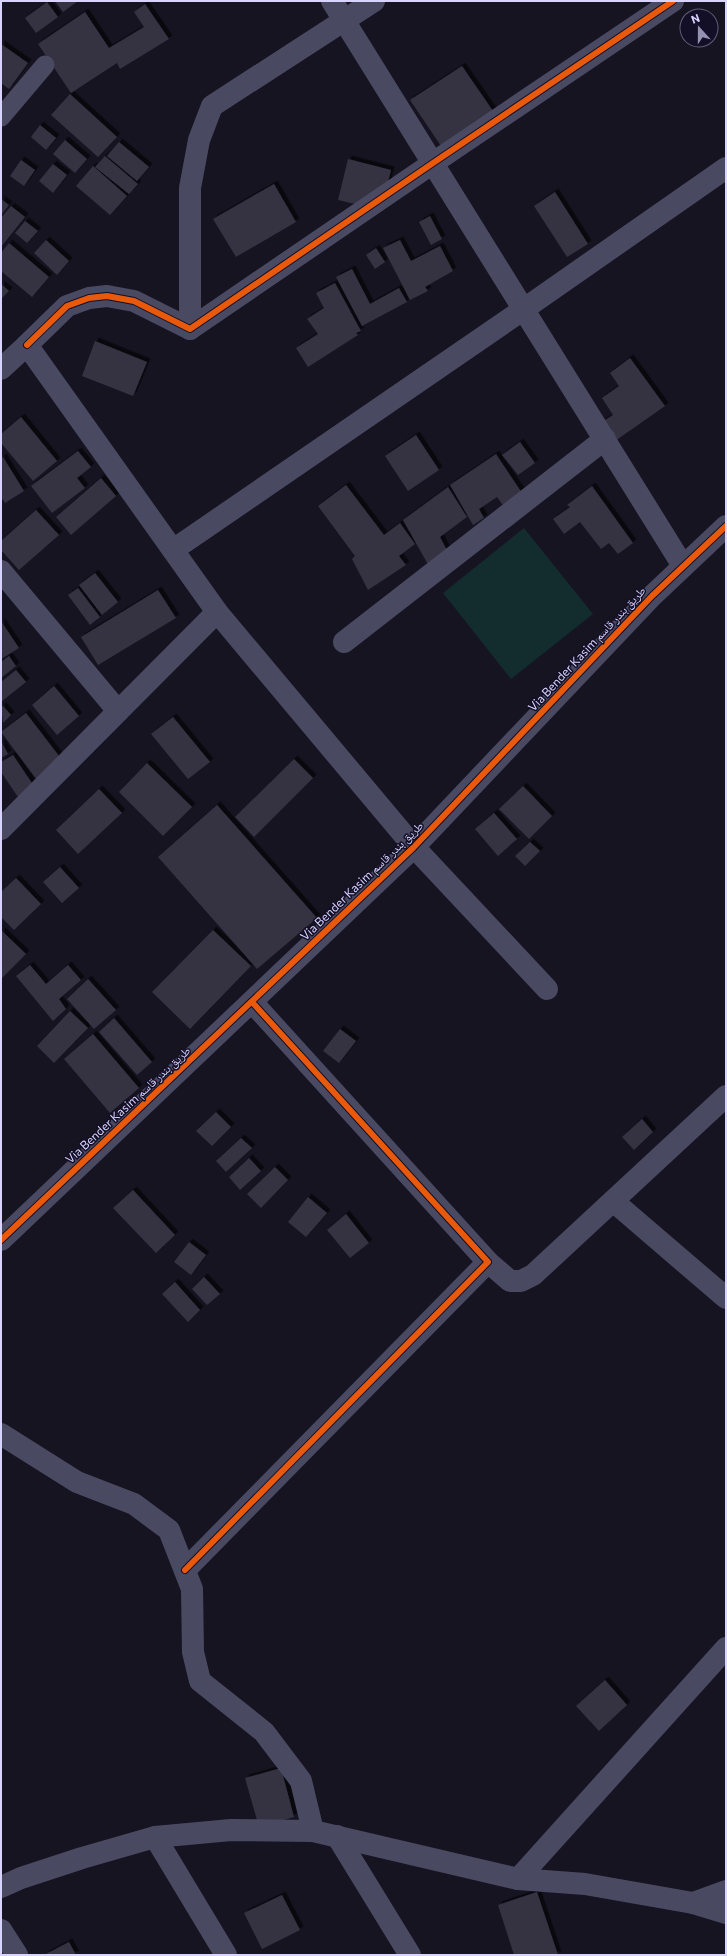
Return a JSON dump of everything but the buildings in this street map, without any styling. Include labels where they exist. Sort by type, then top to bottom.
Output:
[{"type":"street","points":[[332,1],[683,566]]},
{"type":"street","points":[[190,329],[190,188],[199,140],[212,106],[246,82],[374,1]]},
{"type":"street","points":[[190,329],[433,162],[673,1]]},
{"type":"street","points":[[173,550],[524,310],[726,168]]},
{"type":"street","points":[[1,368],[67,306],[89,298],[107,296],[134,301],[190,329]]},
{"type":"street","points":[[27,345],[217,612],[414,847],[547,990]]},
{"type":"street","points":[[344,642],[605,439]]},
{"type":"street","name":"Via Bender Kasim طريق بندر قاسم","points":[[1,1240],[414,847],[652,596],[726,526]]},
{"type":"street","points":[[1,571],[118,712]]},
{"type":"street","points":[[1,829],[217,612]]},
{"type":"street","points":[[252,1002],[488,1262],[510,1281],[521,1282],[533,1275],[726,1096]]},
{"type":"street","points":[[613,1200],[726,1298]]},
{"type":"street","points":[[185,1570],[488,1262]]},
{"type":"street","points":[[1,1434],[77,1482],[99,1492],[134,1504],[155,1518],[169,1530],[192,1589],[193,1652],[200,1681],[264,1732],[301,1781],[313,1831]]},
{"type":"street","points":[[518,1879],[726,1648]]},
{"type":"street","points":[[1,1887],[34,1874],[155,1837],[231,1830],[313,1831],[518,1879],[585,1884],[693,1903],[726,1913]]},
{"type":"street","points":[[337,1836],[410,1955]]},
{"type":"street","points":[[155,1837],[226,1955]]},
{"type":"street","points":[[693,1903],[726,1891]]},
{"type":"street","points":[[1,1930],[17,1955]]},
{"type":"lane","points":[[1,117],[45,65]]},
{"type":"green space","points":[[524,528],[593,614],[511,679],[443,593]]},
{"type":"cycle path","points":[[27,345],[67,306],[89,298],[107,296],[134,301],[190,329],[673,1]]},
{"type":"cycle path","points":[[1,1240],[414,847],[652,596],[726,526]]},
{"type":"cycle path","points":[[185,1570],[488,1262],[252,1002]]}]
